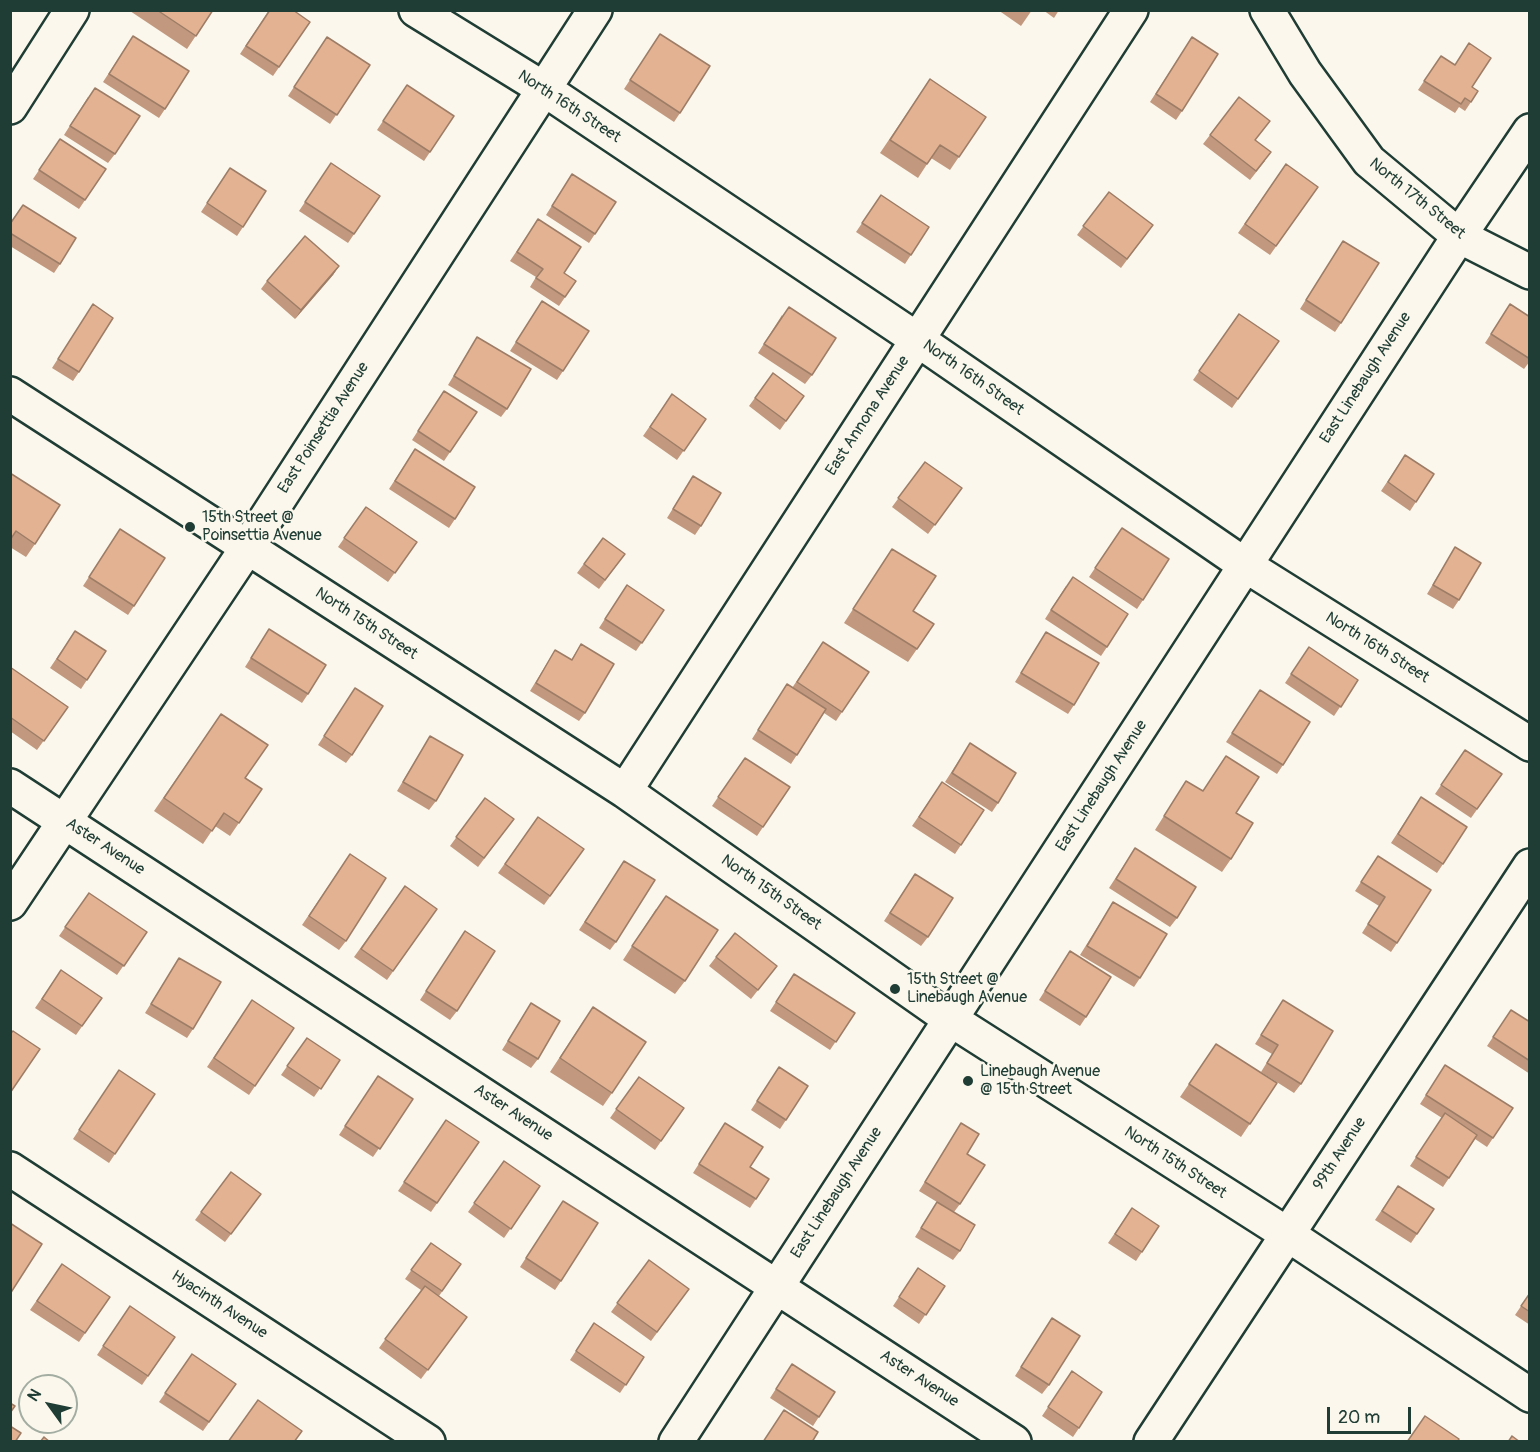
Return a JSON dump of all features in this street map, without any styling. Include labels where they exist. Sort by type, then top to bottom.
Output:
[{"type":"street","points":[[10,107],[72,10]]},
{"type":"street","name":"North 16th Street","points":[[416,10],[544,89],[918,340],[1245,565],[1530,744]]},
{"type":"street","name":"East Poinsettia Avenue","points":[[10,903],[247,548],[595,10]]},
{"type":"street","name":"East Annona Avenue","points":[[625,790],[1131,10]]},
{"type":"street","name":"North 17th Street","points":[[1267,10],[1305,73],[1369,161],[1459,236],[1530,272]]},
{"type":"street","name":"East Linebaugh Avenue","points":[[676,1442],[1459,236],[1530,131]]},
{"type":"street","name":"North 15th Street","points":[[10,394],[625,790],[950,1019],[1287,1234],[1530,1395]]},
{"type":"street","name":"Aster Avenue","points":[[10,786],[1014,1442]]},
{"type":"street","name":"99th Avenue","points":[[1151,1442],[1530,866]]},
{"type":"street","name":"Hyacinth Avenue","points":[[10,1169],[428,1442]]},
{"type":"building","points":[[157,10],[213,10],[196,36]]},
{"type":"building","points":[[270,10],[293,10],[310,22],[279,67],[246,46]]},
{"type":"building","points":[[660,34],[710,66],[680,113],[630,80]]},
{"type":"building","points":[[133,36],[189,71],[165,109],[109,74]]},
{"type":"building","points":[[327,37],[370,65],[337,115],[294,87]]},
{"type":"building","points":[[1192,37],[1218,54],[1182,111],[1156,94]]},
{"type":"building","points":[[1469,43],[1491,58],[1472,87],[1478,91],[1471,102],[1465,98],[1461,104],[1424,81],[1441,56],[1455,65]]},
{"type":"building","points":[[930,79],[986,117],[959,157],[940,145],[927,164],[890,140]]},
{"type":"building","points":[[407,85],[454,116],[430,152],[383,121]]},
{"type":"building","points":[[95,88],[140,116],[115,154],[70,126]]},
{"type":"building","points":[[1239,97],[1270,121],[1255,140],[1271,152],[1256,171],[1210,135]]},
{"type":"building","points":[[60,139],[106,169],[85,200],[39,170]]},
{"type":"building","points":[[331,163],[380,196],[354,234],[305,202]]},
{"type":"building","points":[[1286,164],[1318,187],[1276,246],[1245,224]]},
{"type":"building","points":[[230,168],[266,191],[243,227],[207,203]]},
{"type":"building","points":[[572,174],[616,202],[595,234],[552,206]]},
{"type":"building","points":[[1109,192],[1153,225],[1127,259],[1083,226]]},
{"type":"building","points":[[881,195],[929,227],[911,255],[862,223]]},
{"type":"building","points":[[23,205],[76,238],[60,264],[10,233],[10,224]]},
{"type":"building","points":[[538,219],[581,247],[564,273],[576,281],[565,297],[536,278],[543,269],[517,252]]},
{"type":"building","points":[[305,236],[339,266],[301,310],[267,281]]},
{"type":"building","points":[[1343,241],[1379,263],[1341,323],[1306,300]]},
{"type":"building","points":[[542,301],[589,331],[563,371],[516,342]]},
{"type":"building","points":[[93,304],[113,318],[79,372],[58,359]]},
{"type":"building","points":[[1510,304],[1530,317],[1530,359],[1491,334]]},
{"type":"building","points":[[789,307],[836,338],[812,375],[764,344]]},
{"type":"building","points":[[1239,314],[1279,341],[1238,399],[1199,371]]},
{"type":"building","points":[[477,337],[531,369],[507,409],[454,376]]},
{"type":"building","points":[[773,373],[804,396],[786,421],[755,398]]},
{"type":"building","points":[[444,391],[477,412],[450,452],[418,431]]},
{"type":"building","points":[[672,394],[706,419],[684,451],[650,427]]},
{"type":"building","points":[[415,449],[475,487],[455,519],[395,481]]},
{"type":"building","points":[[1405,455],[1434,474],[1416,502],[1388,482]]},
{"type":"building","points":[[925,462],[962,488],[935,525],[898,498]]},
{"type":"building","points":[[10,473],[60,505],[35,544],[16,531],[10,540]]},
{"type":"building","points":[[693,476],[721,493],[701,526],[673,509]]},
{"type":"building","points":[[366,507],[417,542],[395,573],[344,538]]},
{"type":"building","points":[[1122,528],[1169,559],[1143,600],[1095,568]]},
{"type":"building","points":[[120,529],[165,558],[134,606],[89,577]]},
{"type":"building","points":[[603,538],[625,554],[605,580],[584,564]]},
{"type":"building","points":[[1455,547],[1481,563],[1459,600],[1433,585]]},
{"type":"building","points":[[892,549],[936,576],[913,611],[934,624],[917,649],[853,609]]},
{"type":"building","points":[[1073,577],[1128,614],[1107,647],[1051,610]]},
{"type":"building","points":[[627,585],[664,610],[642,643],[605,619]]},
{"type":"building","points":[[269,629],[326,665],[308,694],[251,658]]},
{"type":"building","points":[[75,631],[106,651],[87,680],[57,659]]},
{"type":"building","points":[[1046,632],[1099,663],[1074,705],[1021,673]]},
{"type":"building","points":[[823,642],[869,672],[842,712],[797,682]]},
{"type":"building","points":[[581,644],[614,664],[585,713],[536,683],[555,650],[572,660]]},
{"type":"building","points":[[1309,647],[1358,680],[1341,707],[1291,674]]},
{"type":"building","points":[[10,667],[68,707],[44,741],[10,717]]},
{"type":"building","points":[[787,684],[826,709],[797,755],[758,730]]},
{"type":"building","points":[[355,688],[383,706],[352,755],[324,736]]},
{"type":"building","points":[[1260,690],[1310,722],[1283,765],[1232,733]]},
{"type":"building","points":[[221,714],[268,745],[245,778],[262,789],[239,823],[224,813],[212,831],[164,798]]},
{"type":"building","points":[[430,736],[463,755],[436,801],[403,782]]},
{"type":"building","points":[[970,743],[1016,773],[998,803],[952,773]]},
{"type":"building","points":[[1465,750],[1502,774],[1477,809],[1441,785]]},
{"type":"building","points":[[1226,756],[1259,777],[1236,813],[1253,823],[1231,859],[1164,816],[1186,781],[1203,791]]},
{"type":"building","points":[[745,758],[790,787],[763,827],[718,797]]},
{"type":"building","points":[[942,782],[984,810],[961,845],[919,817]]},
{"type":"building","points":[[1421,797],[1467,827],[1443,864],[1398,834]]},
{"type":"building","points":[[485,798],[514,819],[484,858],[456,837]]},
{"type":"building","points":[[538,817],[584,849],[550,896],[505,864]]},
{"type":"building","points":[[1135,848],[1196,887],[1177,918],[1116,879]]},
{"type":"building","points":[[350,854],[386,878],[346,941],[309,916]]},
{"type":"building","points":[[1378,856],[1431,890],[1397,943],[1368,924],[1385,897],[1361,882]]},
{"type":"building","points":[[624,861],[655,880],[616,942],[585,922]]},
{"type":"building","points":[[915,874],[953,898],[928,937],[890,913]]},
{"type":"building","points":[[405,886],[437,909],[393,971],[361,949]]},
{"type":"building","points":[[89,893],[147,932],[124,966],[65,927]]},
{"type":"building","points":[[666,896],[718,930],[685,981],[632,946]]},
{"type":"building","points":[[1113,902],[1167,934],[1140,978],[1087,946]]},
{"type":"building","points":[[465,931],[495,951],[457,1011],[426,991]]},
{"type":"building","points":[[735,933],[777,966],[758,990],[716,957]]},
{"type":"building","points":[[1070,951],[1111,977],[1086,1017],[1045,991]]},
{"type":"building","points":[[179,958],[221,982],[193,1029],[151,1004]]},
{"type":"building","points":[[61,970],[102,998],[82,1026],[42,999]]},
{"type":"building","points":[[794,974],[855,1013],[836,1042],[776,1002]]},
{"type":"building","points":[[252,1000],[294,1028],[255,1086],[214,1058]]},
{"type":"building","points":[[1283,1000],[1333,1031],[1301,1084],[1267,1063],[1278,1045],[1261,1035]]},
{"type":"building","points":[[531,1003],[560,1021],[538,1059],[508,1041]]},
{"type":"building","points":[[593,1007],[646,1042],[612,1093],[560,1058]]},
{"type":"building","points":[[1511,1010],[1530,1022],[1530,1061],[1493,1037]]},
{"type":"building","points":[[13,1031],[40,1049],[10,1093],[10,1034]]},
{"type":"building","points":[[307,1038],[340,1060],[321,1089],[287,1066]]},
{"type":"building","points":[[1216,1044],[1277,1083],[1250,1124],[1189,1084]]},
{"type":"building","points":[[1445,1065],[1513,1108],[1493,1138],[1426,1095]]},
{"type":"building","points":[[779,1067],[808,1086],[786,1120],[757,1101]]},
{"type":"building","points":[[119,1070],[155,1094],[115,1154],[79,1130]]},
{"type":"building","points":[[378,1076],[413,1099],[380,1149],[345,1126]]},
{"type":"building","points":[[639,1077],[684,1108],[661,1141],[616,1109]]},
{"type":"building","points":[[1445,1113],[1477,1135],[1449,1178],[1416,1157]]},
{"type":"building","points":[[446,1120],[479,1142],[437,1203],[404,1182]]},
{"type":"building","points":[[725,1123],[763,1147],[750,1167],[769,1179],[756,1199],[699,1164]]},
{"type":"building","points":[[961,1123],[979,1134],[967,1154],[985,1165],[960,1204],[925,1182]]},
{"type":"building","points":[[504,1161],[540,1186],[511,1229],[474,1203]]},
{"type":"building","points":[[231,1172],[261,1194],[231,1234],[201,1212]]},
{"type":"building","points":[[1398,1186],[1434,1209],[1417,1234],[1382,1211]]},
{"type":"building","points":[[563,1201],[598,1223],[561,1281],[526,1258]]},
{"type":"building","points":[[937,1202],[975,1225],[960,1251],[921,1228]]},
{"type":"building","points":[[1132,1208],[1159,1226],[1142,1252],[1115,1234]]},
{"type":"building","points":[[10,1223],[42,1244],[10,1294]]},
{"type":"building","points":[[431,1243],[461,1264],[442,1291],[411,1270]]},
{"type":"building","points":[[649,1260],[689,1289],[657,1332],[617,1303]]},
{"type":"building","points":[[62,1264],[110,1297],[85,1333],[37,1301]]},
{"type":"building","points":[[918,1268],[945,1286],[926,1315],[899,1297]]},
{"type":"building","points":[[425,1286],[467,1317],[428,1370],[385,1339]]},
{"type":"building","points":[[1530,1293],[1530,1312],[1521,1306]]},
{"type":"building","points":[[130,1306],[175,1337],[148,1376],[103,1346]]},
{"type":"building","points":[[1052,1318],[1080,1336],[1049,1385],[1021,1367]]},
{"type":"building","points":[[594,1323],[644,1357],[626,1385],[576,1351]]},
{"type":"building","points":[[192,1354],[236,1384],[209,1422],[165,1393]]},
{"type":"building","points":[[792,1364],[835,1392],[819,1417],[776,1389]]},
{"type":"building","points":[[1072,1371],[1102,1392],[1079,1428],[1048,1407]]},
{"type":"building","points":[[258,1400],[302,1431],[294,1442],[228,1442]]},
{"type":"building","points":[[10,1403],[15,1406],[10,1413]]},
{"type":"building","points":[[784,1410],[818,1432],[812,1442],[763,1442]]},
{"type":"building","points":[[1425,1416],[1459,1439],[1457,1442],[1407,1442]]},
{"type":"building","points":[[10,1426],[20,1434],[15,1442],[10,1442]]},
{"type":"building","points":[[1512,1436],[1520,1442],[1508,1442]]},
{"type":"building","points":[[44,1437],[50,1442],[40,1442]]},
{"type":"place","name":"15th Street @ Poinsettia Avenue","points":[[190,527]]},
{"type":"place","name":"15th Street @ Linebaugh Avenue","points":[[895,989]]},
{"type":"place","name":"Linebaugh Avenue @ 15th Street","points":[[968,1081]]}]
